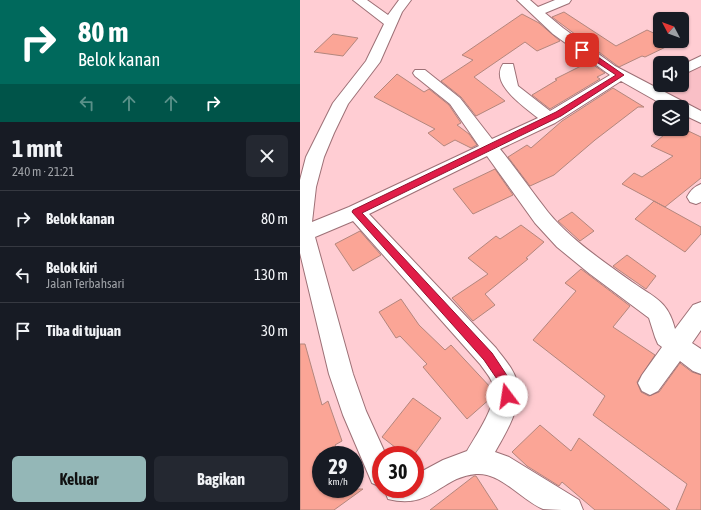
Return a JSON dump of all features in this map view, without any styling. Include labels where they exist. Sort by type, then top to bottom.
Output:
[{"type":"street","points":[[359,0],[390,22]]},
{"type":"street","points":[[372,454],[355,415],[341,374],[302,226],[307,187],[316,157],[341,103],[373,62],[390,22],[404,0]]},
{"type":"street","points":[[523,0],[558,32],[620,75],[653,87]]},
{"type":"street","points":[[537,12],[565,0]]},
{"type":"street","points":[[689,67],[701,60]]},
{"type":"street","points":[[508,67],[509,83],[513,89],[549,119]]},
{"type":"street","points":[[420,73],[455,101],[547,224],[564,241],[597,268],[657,311],[661,317],[666,338],[701,363]]},
{"type":"street","points":[[302,226],[356,212],[491,148],[549,119],[620,75]]},
{"type":"street","points":[[660,92],[670,100]]},
{"type":"street","points":[[689,112],[701,118]]},
{"type":"street","points":[[356,212],[488,356],[504,380],[507,396],[499,417],[476,462]]},
{"type":"street","points":[[650,383],[701,312]]},
{"type":"street","points":[[424,485],[452,469],[476,462],[500,466],[569,510]]},
{"type":"shaded area","points":[[701,63],[701,117],[689,111],[689,100],[669,100],[654,92],[689,92],[689,70]]},
{"type":"building","points":[[564,12],[616,46],[647,30],[653,33],[653,48],[664,48],[619,67],[552,17]]},
{"type":"building","points":[[522,14],[539,23],[560,41],[537,51],[525,42],[474,77],[505,101],[476,116],[461,97],[441,81],[473,60],[462,55]]},
{"type":"building","points":[[333,34],[358,38],[343,56],[314,52]]},
{"type":"building","points":[[589,62],[605,73],[597,77],[600,79],[550,109],[532,95],[557,80],[555,79]]},
{"type":"building","points":[[397,74],[424,92],[429,89],[449,105],[461,123],[457,125],[469,134],[477,145],[471,148],[455,140],[444,146],[428,133],[435,129],[374,97]]},
{"type":"building","points":[[613,88],[644,107],[638,107],[595,140],[554,175],[530,186],[508,157],[527,145],[531,148],[562,121]]},
{"type":"building","points":[[689,131],[701,137],[701,178],[665,207],[622,184],[634,173],[642,177],[673,156],[651,146],[663,136],[689,136]]},
{"type":"building","points":[[495,169],[513,195],[473,214],[453,189]]},
{"type":"building","points":[[654,201],[701,227],[701,234],[685,252],[635,219]]},
{"type":"building","points":[[572,212],[594,231],[580,241],[558,221]]},
{"type":"building","points":[[521,225],[544,242],[526,258],[528,259],[485,294],[495,305],[473,321],[452,298],[488,274],[468,258],[496,236],[500,239]]},
{"type":"building","points":[[360,231],[381,255],[353,271],[335,244]]},
{"type":"building","points":[[627,255],[656,276],[646,289],[613,266]]},
{"type":"building","points":[[581,269],[630,306],[613,327],[655,355],[637,382],[641,392],[649,396],[659,392],[680,363],[692,372],[701,375],[701,510],[676,510],[687,484],[593,415],[605,396],[533,340],[576,291],[565,283]]},
{"type":"building","points":[[401,299],[419,325],[445,350],[451,345],[492,389],[492,397],[467,419],[423,367],[427,364],[400,336],[396,338],[379,312]]},
{"type":"building","points":[[300,344],[305,344],[322,405],[328,401],[342,441],[336,446],[312,446],[312,498],[351,498],[334,510],[300,510]]},
{"type":"building","points":[[413,398],[441,418],[421,446],[394,446],[382,437]]},
{"type":"building","points":[[540,425],[571,451],[579,438],[670,510],[595,510],[562,482],[559,486],[527,466],[512,452]]},
{"type":"building","points":[[476,476],[498,510],[430,510]]},
{"type":"route","points":[[507,396],[504,380],[488,356],[389,246],[356,212],[559,114],[620,75],[582,50]]}]
